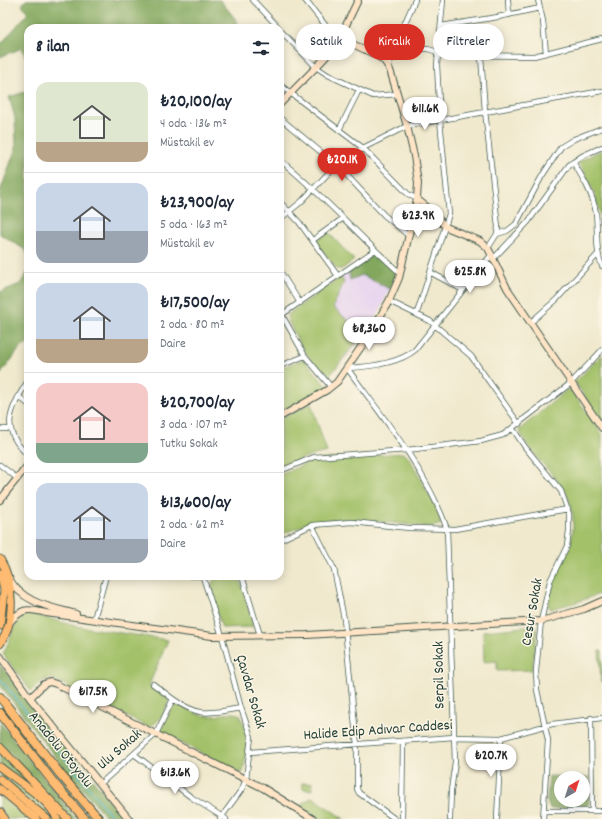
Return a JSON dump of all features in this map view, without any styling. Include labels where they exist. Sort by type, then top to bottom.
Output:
[{"type":"highway","name":"Anadolu Otoyolu","points":[[0,697],[60,774],[99,819]]},
{"type":"highway","name":"Anadolu Otoyolu","points":[[0,713],[85,819]]},
{"type":"main road","points":[[0,559],[11,596],[9,623],[0,644]]},
{"type":"main road","points":[[0,626],[4,590],[3,572]]},
{"type":"main road","points":[[0,747],[68,819]]},
{"type":"main road","points":[[0,767],[45,802],[55,814],[57,819]]},
{"type":"main road","points":[[0,779],[47,819]]},
{"type":"main road","points":[[0,788],[36,819]]},
{"type":"main road","points":[[0,812],[5,819]]},
{"type":"street","points":[[253,0],[275,24]]},
{"type":"street","points":[[306,0],[325,24]]},
{"type":"street","points":[[347,24],[358,0]]},
{"type":"street","points":[[405,24],[414,0]]},
{"type":"street","points":[[441,24],[443,0]]},
{"type":"street","points":[[508,0],[509,15]]},
{"type":"street","points":[[538,0],[546,53]]},
{"type":"street","points":[[453,24],[509,15],[540,8]]},
{"type":"street","points":[[284,34],[316,68],[359,90],[377,97],[398,94]]},
{"type":"street","points":[[504,56],[526,56],[546,53],[602,39]]},
{"type":"street","points":[[284,415],[331,387],[347,368],[389,301],[400,273],[410,236],[417,199],[417,176],[407,126],[398,94],[388,65],[378,56],[356,46]]},
{"type":"street","points":[[284,100],[322,60]]},
{"type":"street","points":[[388,65],[390,60]]},
{"type":"street","points":[[417,314],[446,227],[449,209],[440,120],[437,60]]},
{"type":"street","points":[[481,60],[485,111],[498,227],[497,234],[488,248]]},
{"type":"street","points":[[284,88],[363,148],[408,194],[427,206],[446,227],[480,241],[488,248],[507,288],[531,322],[570,383],[602,428]]},
{"type":"street","points":[[339,130],[359,90]]},
{"type":"street","points":[[284,216],[338,167],[363,148],[407,126],[602,90]]},
{"type":"street","points":[[284,121],[338,167],[384,215],[410,236]]},
{"type":"street","points":[[497,234],[507,231],[516,224],[542,176],[560,148],[584,134],[602,128]]},
{"type":"street","points":[[347,368],[376,365],[409,354],[418,348],[463,290],[493,256],[528,222],[564,171],[573,162],[602,147]]},
{"type":"street","points":[[573,162],[584,178],[593,201],[596,220],[598,254],[602,266]]},
{"type":"street","points":[[284,163],[314,188],[342,219],[400,273]]},
{"type":"street","points":[[284,206],[313,240],[338,276]]},
{"type":"street","points":[[313,240],[342,219]]},
{"type":"street","points":[[284,313],[374,250]]},
{"type":"street","points":[[531,322],[556,300],[598,254]]},
{"type":"street","points":[[430,272],[463,290]]},
{"type":"street","points":[[284,277],[300,303]]},
{"type":"street","points":[[389,301],[436,325],[476,362],[519,424]]},
{"type":"street","points":[[284,320],[305,356],[331,387]]},
{"type":"street","points":[[284,469],[314,457],[407,450],[481,441],[503,436],[570,383],[602,350]]},
{"type":"street","points":[[284,364],[305,356]]},
{"type":"street","name":"Serpil Sokak","points":[[347,368],[407,450],[438,504],[447,529],[455,762],[451,791],[450,819]]},
{"type":"street","points":[[24,387],[10,411],[7,429],[11,438],[24,451]]},
{"type":"street","points":[[18,396],[24,401]]},
{"type":"street","points":[[0,429],[7,429]]},
{"type":"street","name":"Cesur Sokak","points":[[513,429],[525,448],[561,492],[568,509],[569,531],[566,546],[550,581],[541,621],[536,671],[537,690],[548,740],[543,819]]},
{"type":"street","points":[[0,465],[18,479]]},
{"type":"street","points":[[0,500],[24,471]]},
{"type":"street","points":[[0,493],[18,479],[24,477]]},
{"type":"street","points":[[284,538],[312,525],[352,522],[409,528],[447,529],[568,509]]},
{"type":"street","points":[[312,525],[334,569],[346,634],[357,745],[357,790],[395,819]]},
{"type":"street","points":[[3,572],[14,587],[28,598],[94,620]]},
{"type":"street","points":[[94,620],[105,580]]},
{"type":"street","name":"Çavdar Sokak","points":[[206,580],[241,708],[251,737],[246,779],[242,789],[223,818]]},
{"type":"street","points":[[243,580],[260,634]]},
{"type":"street","points":[[9,623],[18,613],[29,610],[158,630],[222,636],[260,634],[346,634],[541,621],[584,609],[602,601]]},
{"type":"street","points":[[0,656],[30,698],[129,819]]},
{"type":"street","points":[[30,698],[44,684],[50,682],[246,779],[313,819]]},
{"type":"street","points":[[153,684],[191,710],[200,713],[241,708]]},
{"type":"street","points":[[156,734],[173,698]]},
{"type":"street","points":[[591,718],[592,811]]},
{"type":"street","name":"Halide Edip Adıvar Caddesi","points":[[250,752],[454,737],[501,738],[544,726],[591,718],[602,718]]},
{"type":"street","name":"Ulu Sokak","points":[[100,784],[156,734]]},
{"type":"street","points":[[497,819],[501,738]]},
{"type":"street","points":[[402,819],[403,741]]},
{"type":"street","points":[[134,754],[191,797],[223,818]]},
{"type":"street","points":[[544,811],[602,811]]},
{"type":"shaded area","points":[[376,255],[397,272],[378,314],[350,353],[328,376],[287,315],[371,256]]},
{"type":"green space","points":[[26,0],[220,0],[238,22],[236,24],[24,24],[24,53],[22,48],[0,57],[0,45],[28,13],[22,5]]},
{"type":"green space","points":[[24,92],[24,249],[0,234],[0,192],[16,147],[15,118],[9,97]]},
{"type":"green space","points":[[602,150],[602,247],[601,222],[597,203],[590,184],[578,162]]},
{"type":"green space","points":[[328,232],[354,260],[342,269],[337,269],[317,243],[317,240]]},
{"type":"green space","points":[[376,255],[397,272],[390,289],[362,275],[350,280],[349,272],[371,256]]},
{"type":"green space","points":[[341,277],[344,282],[333,307],[363,334],[328,376],[316,366],[303,349],[287,315]]},
{"type":"green space","points":[[24,278],[24,346],[21,347],[0,375],[0,292],[20,284]]},
{"type":"green space","points":[[602,355],[602,421],[575,382]]},
{"type":"green space","points":[[304,359],[327,387],[284,410],[284,366]]},
{"type":"green space","points":[[567,390],[571,390],[602,434],[602,593],[551,609],[548,605],[552,584],[569,549],[571,541],[573,522],[571,506],[566,493],[537,458],[519,430]]},
{"type":"green space","points":[[311,403],[327,452],[303,458],[284,467],[284,417]]},
{"type":"green space","points":[[403,453],[410,459],[436,508],[441,524],[428,526],[340,520],[309,524],[284,534],[284,473],[314,460]]},
{"type":"green space","points":[[214,580],[240,580],[252,622],[252,627],[222,628],[215,608],[212,586]]},
{"type":"green space","points":[[29,613],[75,626],[168,640],[149,685],[169,699],[164,712],[159,719],[148,727],[51,678],[42,681],[31,691],[3,654],[19,620]]},
{"type":"green space","points":[[536,626],[537,633],[532,670],[497,671],[497,661],[484,662],[483,631]]},
{"type":"green space","points":[[599,651],[602,651],[602,682],[601,682]]},
{"type":"green space","points":[[0,665],[125,819],[108,819],[60,763],[0,685]]},
{"type":"green space","points":[[176,705],[207,716],[230,713],[240,715],[249,738],[243,772],[239,772],[160,732],[171,709]]},
{"type":"green space","points":[[0,722],[76,819],[71,819],[0,743]]},
{"type":"green space","points":[[0,751],[50,804],[0,765]]},
{"type":"green space","points":[[0,773],[47,810],[52,819],[0,776]]},
{"type":"green space","points":[[549,776],[554,776],[554,807],[588,807],[551,809],[547,801]]},
{"type":"green space","points":[[302,783],[312,783],[312,790],[303,789]]},
{"type":"green space","points":[[0,796],[27,819],[8,819],[0,808]]},
{"type":"green space","points":[[312,797],[344,819],[319,819],[300,806]]},
{"type":"waterway","points":[[0,679],[114,819]]}]
